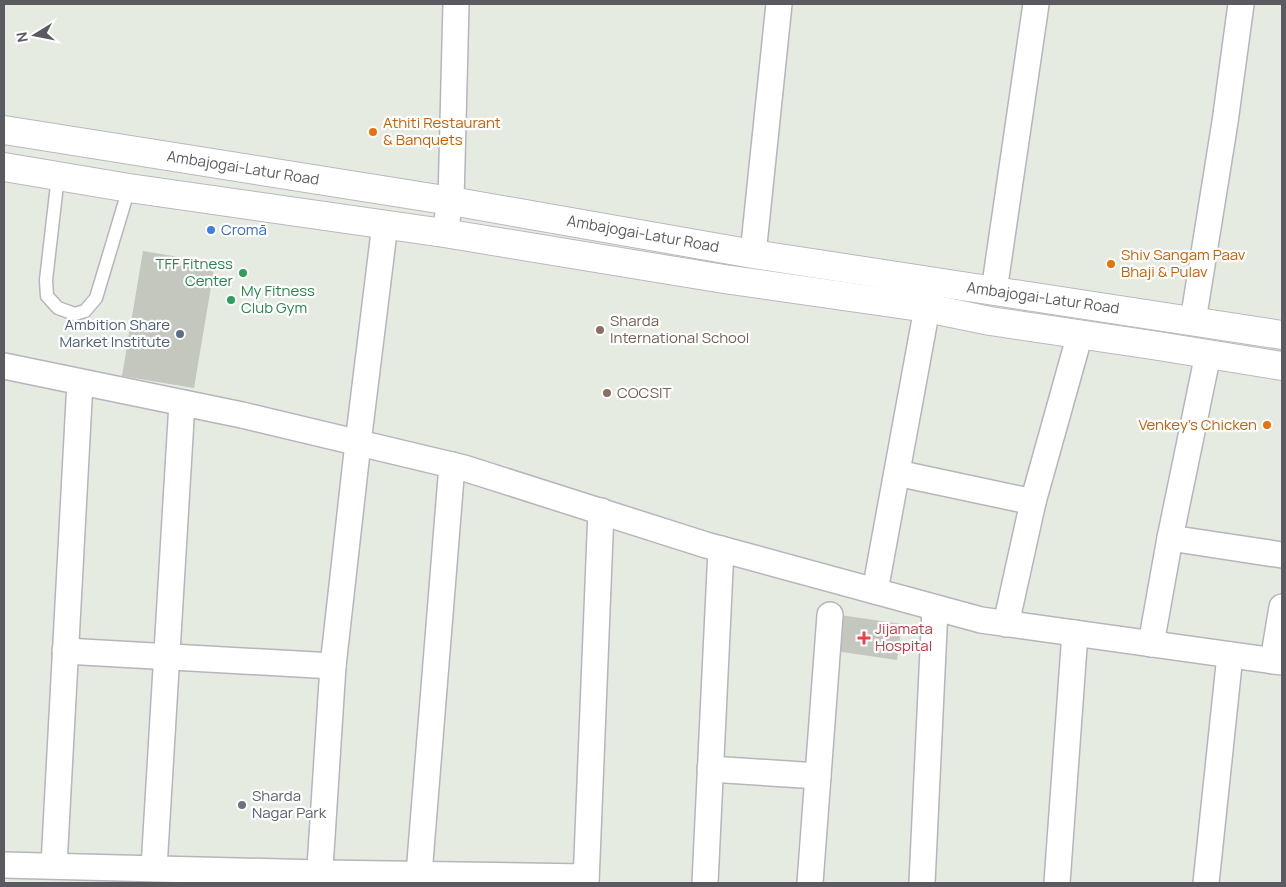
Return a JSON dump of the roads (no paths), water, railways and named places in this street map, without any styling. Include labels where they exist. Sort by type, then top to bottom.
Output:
[{"type":"main road","name":"Ambajogai-Latur Road","points":[[4,130],[451,201],[753,254],[1282,335]]},
{"type":"main road","name":"Ambajogai-Latur Road","points":[[4,167],[129,188],[385,224],[715,277],[927,308],[990,321],[1282,366]]},
{"type":"street","points":[[444,233],[451,201],[456,4]]},
{"type":"street","points":[[753,254],[779,4]]},
{"type":"street","points":[[994,291],[1036,4]]},
{"type":"street","points":[[1193,321],[1225,122],[1241,4]]},
{"type":"street","points":[[320,878],[334,666],[358,442],[385,224]]},
{"type":"street","points":[[875,591],[927,308]]},
{"type":"street","points":[[1006,624],[1033,502],[1080,334]]},
{"type":"street","points":[[1151,644],[1170,538],[1208,354]]},
{"type":"street","points":[[4,366],[242,415],[464,468],[721,549],[981,620],[1277,662],[1282,607]]},
{"type":"street","points":[[68,871],[65,650],[80,382]]},
{"type":"street","points":[[154,868],[182,403]]},
{"type":"street","points":[[419,874],[452,465]]},
{"type":"street","points":[[897,473],[1033,502]]},
{"type":"street","points":[[4,865],[68,871],[154,868],[198,876],[320,878],[419,874],[450,879],[586,880],[601,512]]},
{"type":"street","points":[[1170,538],[1282,556]]},
{"type":"street","points":[[705,883],[721,549]]},
{"type":"street","points":[[922,883],[935,608]]},
{"type":"street","points":[[810,883],[830,615]]},
{"type":"street","points":[[1057,883],[1075,633]]},
{"type":"street","points":[[65,650],[334,666]]},
{"type":"street","points":[[1206,883],[1230,655]]},
{"type":"street","points":[[710,769],[818,776]]},
{"type":"lane","points":[[58,176],[46,280],[47,296],[58,308],[75,314],[85,310],[96,298],[129,188]]},
{"type":"place","name":"Athiti Restaurant & Banquets","points":[[373,132]]},
{"type":"place","name":"Cromā","points":[[211,230]]},
{"type":"place","name":"Shiv Sangam Paav Bhaji & Pulav","points":[[1111,264]]},
{"type":"place","name":"TFF Fitness Center","points":[[243,273]]},
{"type":"place","name":"My Fitness Club Gym","points":[[231,300]]},
{"type":"place","name":"Sharda International School","points":[[600,330]]},
{"type":"place","name":"Ambition Share Market Institute","points":[[180,334]]},
{"type":"place","name":"COCSIT","points":[[607,393]]},
{"type":"place","name":"Venkey's Chicken","points":[[1267,425]]},
{"type":"place","name":"Jijamata Hospital","points":[[864,638]]},
{"type":"place","name":"Sharda Nagar Park","points":[[242,805]]}]
